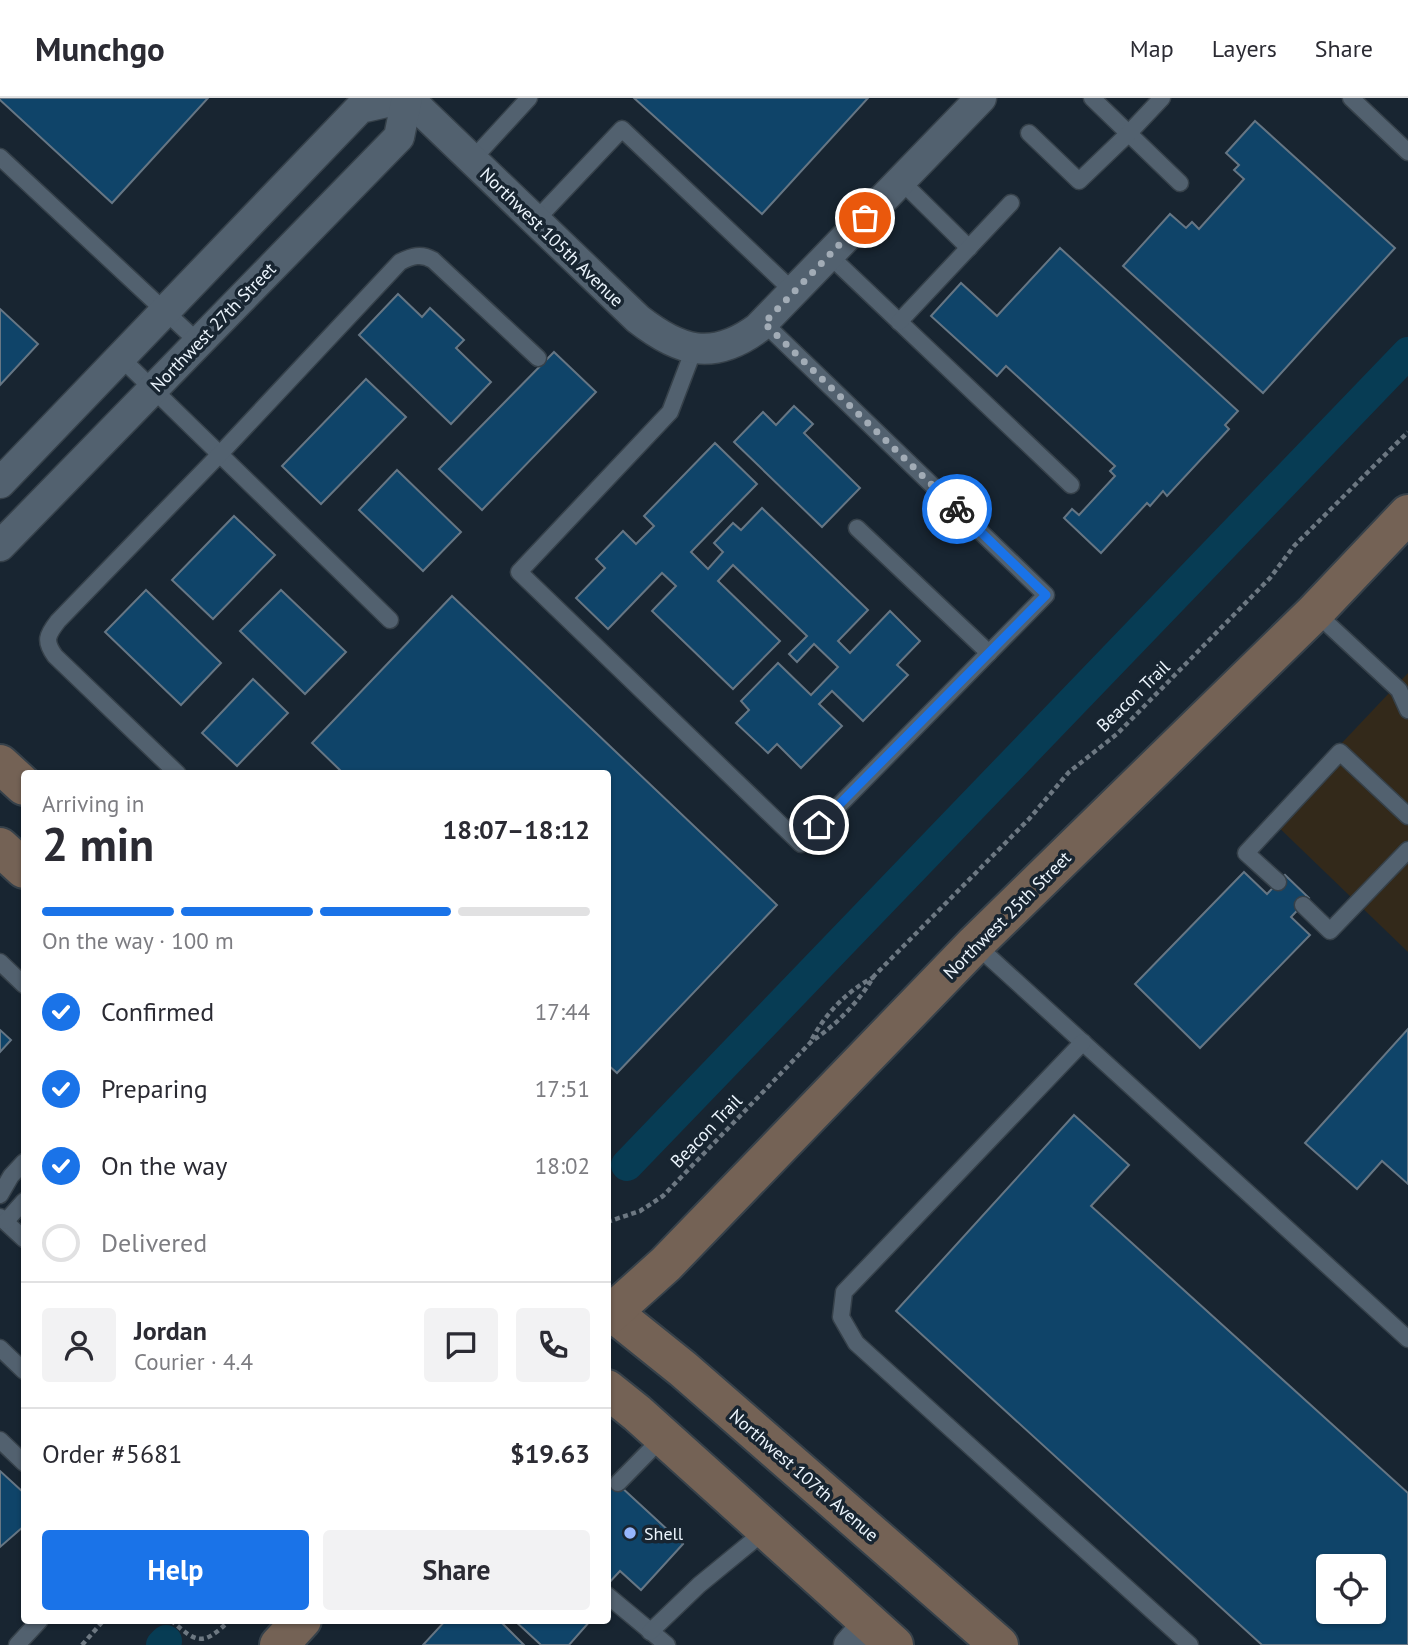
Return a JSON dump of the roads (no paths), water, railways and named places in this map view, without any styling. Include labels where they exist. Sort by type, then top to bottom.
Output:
[{"type":"main road","name":"Northwest 25th Street","points":[[611,1310],[666,1264],[975,944],[1315,612],[1408,514]]},
{"type":"main road","points":[[0,764],[21,783]]},
{"type":"main road","points":[[0,847],[21,866]]},
{"type":"main road","name":"Northwest 107th Avenue","points":[[611,1314],[683,1369],[999,1645]]},
{"type":"main road","points":[[611,1392],[766,1530],[871,1637]]},
{"type":"street","name":"Northwest 105th Avenue","points":[[406,98],[638,319],[666,339],[679,345],[703,349]]},
{"type":"street","points":[[0,483],[360,108],[406,98]]},
{"type":"street","name":"Northwest 27th Street","points":[[0,546],[399,137],[406,98]]},
{"type":"street","points":[[703,349],[739,340],[764,323],[981,98]]},
{"type":"lane","points":[[472,160],[529,98]]},
{"type":"lane","points":[[1092,98],[1180,183]]},
{"type":"lane","points":[[1029,133],[1079,181],[1162,98]]},
{"type":"lane","points":[[1351,98],[1408,152]]},
{"type":"lane","points":[[535,221],[622,129],[794,292]]},
{"type":"lane","points":[[0,157],[198,342]]},
{"type":"lane","points":[[901,181],[969,248]]},
{"type":"lane","points":[[899,322],[1011,203]]},
{"type":"lane","points":[[174,770],[55,656],[47,639],[58,621],[220,454],[400,262],[417,255],[433,260],[538,358]]},
{"type":"lane","points":[[829,255],[1071,485]]},
{"type":"lane","points":[[703,349],[670,412],[519,572],[800,844],[1046,595],[764,323]]},
{"type":"lane","points":[[120,357],[390,621]]},
{"type":"lane","points":[[857,528],[989,653]]},
{"type":"lane","points":[[1315,612],[1399,691],[1408,710]]},
{"type":"lane","points":[[1278,882],[1245,853],[1340,752],[1408,816]]},
{"type":"lane","points":[[1303,905],[1330,931],[1408,850]]},
{"type":"lane","points":[[975,944],[1408,1339]]},
{"type":"lane","points":[[0,962],[21,982]]},
{"type":"lane","points":[[1083,1042],[844,1292],[841,1317],[856,1343],[1190,1645]]},
{"type":"lane","points":[[0,1195],[21,1165]]},
{"type":"lane","points":[[21,1204],[3,1219],[21,1236]]},
{"type":"lane","points":[[0,1348],[21,1368]]},
{"type":"lane","points":[[618,1483],[663,1437]]},
{"type":"lane","points":[[0,1440],[21,1460]]},
{"type":"lane","points":[[650,1632],[699,1585],[766,1530]]},
{"type":"lane","points":[[611,1598],[667,1645]]},
{"type":"lane","points":[[18,1645],[36,1624]]},
{"type":"waterway","points":[[627,1165],[1408,353]]},
{"type":"waterway","points":[[162,1645],[166,1641]]},
{"type":"place","name":"Shell","points":[[630,1533]]}]
